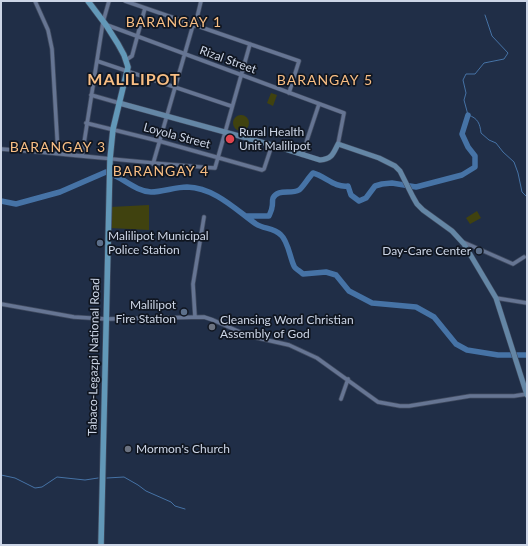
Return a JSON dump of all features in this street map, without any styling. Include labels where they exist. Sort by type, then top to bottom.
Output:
[{"type":"main road","points":[[88,1],[104,23],[126,60],[128,71]]},
{"type":"main road","name":"Tabaco-Legazpi National Road","points":[[101,545],[110,159],[113,129],[128,71]]},
{"type":"street","points":[[35,1],[48,30],[52,49],[58,153]]},
{"type":"street","points":[[82,156],[86,123],[109,1]]},
{"type":"street","points":[[125,1],[136,3],[145,8],[298,61],[289,93]]},
{"type":"street","points":[[153,164],[201,1]]},
{"type":"street","points":[[126,60],[132,56],[145,8]]},
{"type":"street","name":"Rizal Street","points":[[104,23],[184,55],[344,113],[338,144]]},
{"type":"street","points":[[1,149],[58,153],[153,164],[215,168],[240,75],[250,44]]},
{"type":"street","points":[[97,62],[232,106]]},
{"type":"street","points":[[1,304],[74,317],[106,319],[195,317],[213,320],[242,334],[289,345],[324,362],[374,400],[400,406],[419,405],[470,396],[527,395],[496,298],[462,242],[452,231],[423,210],[412,197],[400,171],[396,166],[389,162],[338,144],[334,152],[327,160],[320,160],[272,145],[91,96]]},
{"type":"street","points":[[302,155],[319,104]]},
{"type":"street","name":"Loyola Street","points":[[86,123],[159,141],[262,170],[272,145]]},
{"type":"street","points":[[195,317],[193,284],[204,217]]},
{"type":"street","points":[[462,242],[513,264],[524,257]]},
{"type":"street","points":[[496,298],[527,303]]},
{"type":"street","points":[[341,399],[348,380]]},
{"type":"shaded area","points":[[271,93],[277,95],[273,106],[267,103]]},
{"type":"shaded area","points":[[241,115],[248,120],[249,123],[244,130],[241,131],[234,126],[233,123],[238,116]]},
{"type":"shaded area","points":[[149,205],[149,230],[110,228],[110,207]]},
{"type":"shaded area","points":[[477,211],[481,218],[470,224],[466,218]]},
{"type":"waterway","points":[[485,15],[492,36],[508,53],[504,59],[484,63],[475,74],[466,74],[463,80],[466,93],[464,100],[468,115],[478,122],[481,133],[489,140],[496,143],[514,162],[522,192],[527,197]]},
{"type":"waterway","points":[[246,216],[269,216],[275,195],[281,192],[292,192],[299,190],[313,173],[334,184],[348,186],[351,195],[359,201],[366,198],[375,186],[382,184],[392,183],[416,187],[462,175],[475,167],[475,156],[468,147],[462,134],[468,115]]},
{"type":"waterway","points":[[1,201],[16,204],[60,192],[106,172],[145,191],[156,192],[182,187],[197,188],[216,195],[256,224],[278,233],[285,241],[295,267],[303,274],[326,272],[336,275],[349,291],[372,303],[416,307],[434,317],[456,344],[467,350],[498,355],[527,355]]},
{"type":"waterway","points":[[1,475],[15,478],[35,488],[42,487],[57,477],[85,480],[98,478]]},
{"type":"waterway","points":[[107,478],[124,477],[146,491],[171,502],[175,506],[185,509]]},
{"type":"place","name":"Rural Health Unit Malilipot","points":[[230,139]]},
{"type":"place","name":"Malilipot Municipal Police Station","points":[[100,243]]},
{"type":"place","name":"Day-Care Center","points":[[479,251]]},
{"type":"place","name":"Malilipot Fire Station","points":[[184,312]]},
{"type":"place","name":"Cleansing Word Christian Assembly of God","points":[[212,327]]},
{"type":"place","name":"Mormon's Church","points":[[128,449]]},
{"type":"district","name":"BARANGAY 1","points":[[174,22]]},
{"type":"district","name":"MALILIPOT","points":[[134,80]]},
{"type":"district","name":"BARANGAY 5","points":[[325,80]]},
{"type":"district","name":"BARANGAY 3","points":[[58,147]]},
{"type":"district","name":"BARANGAY 4","points":[[161,171]]}]
